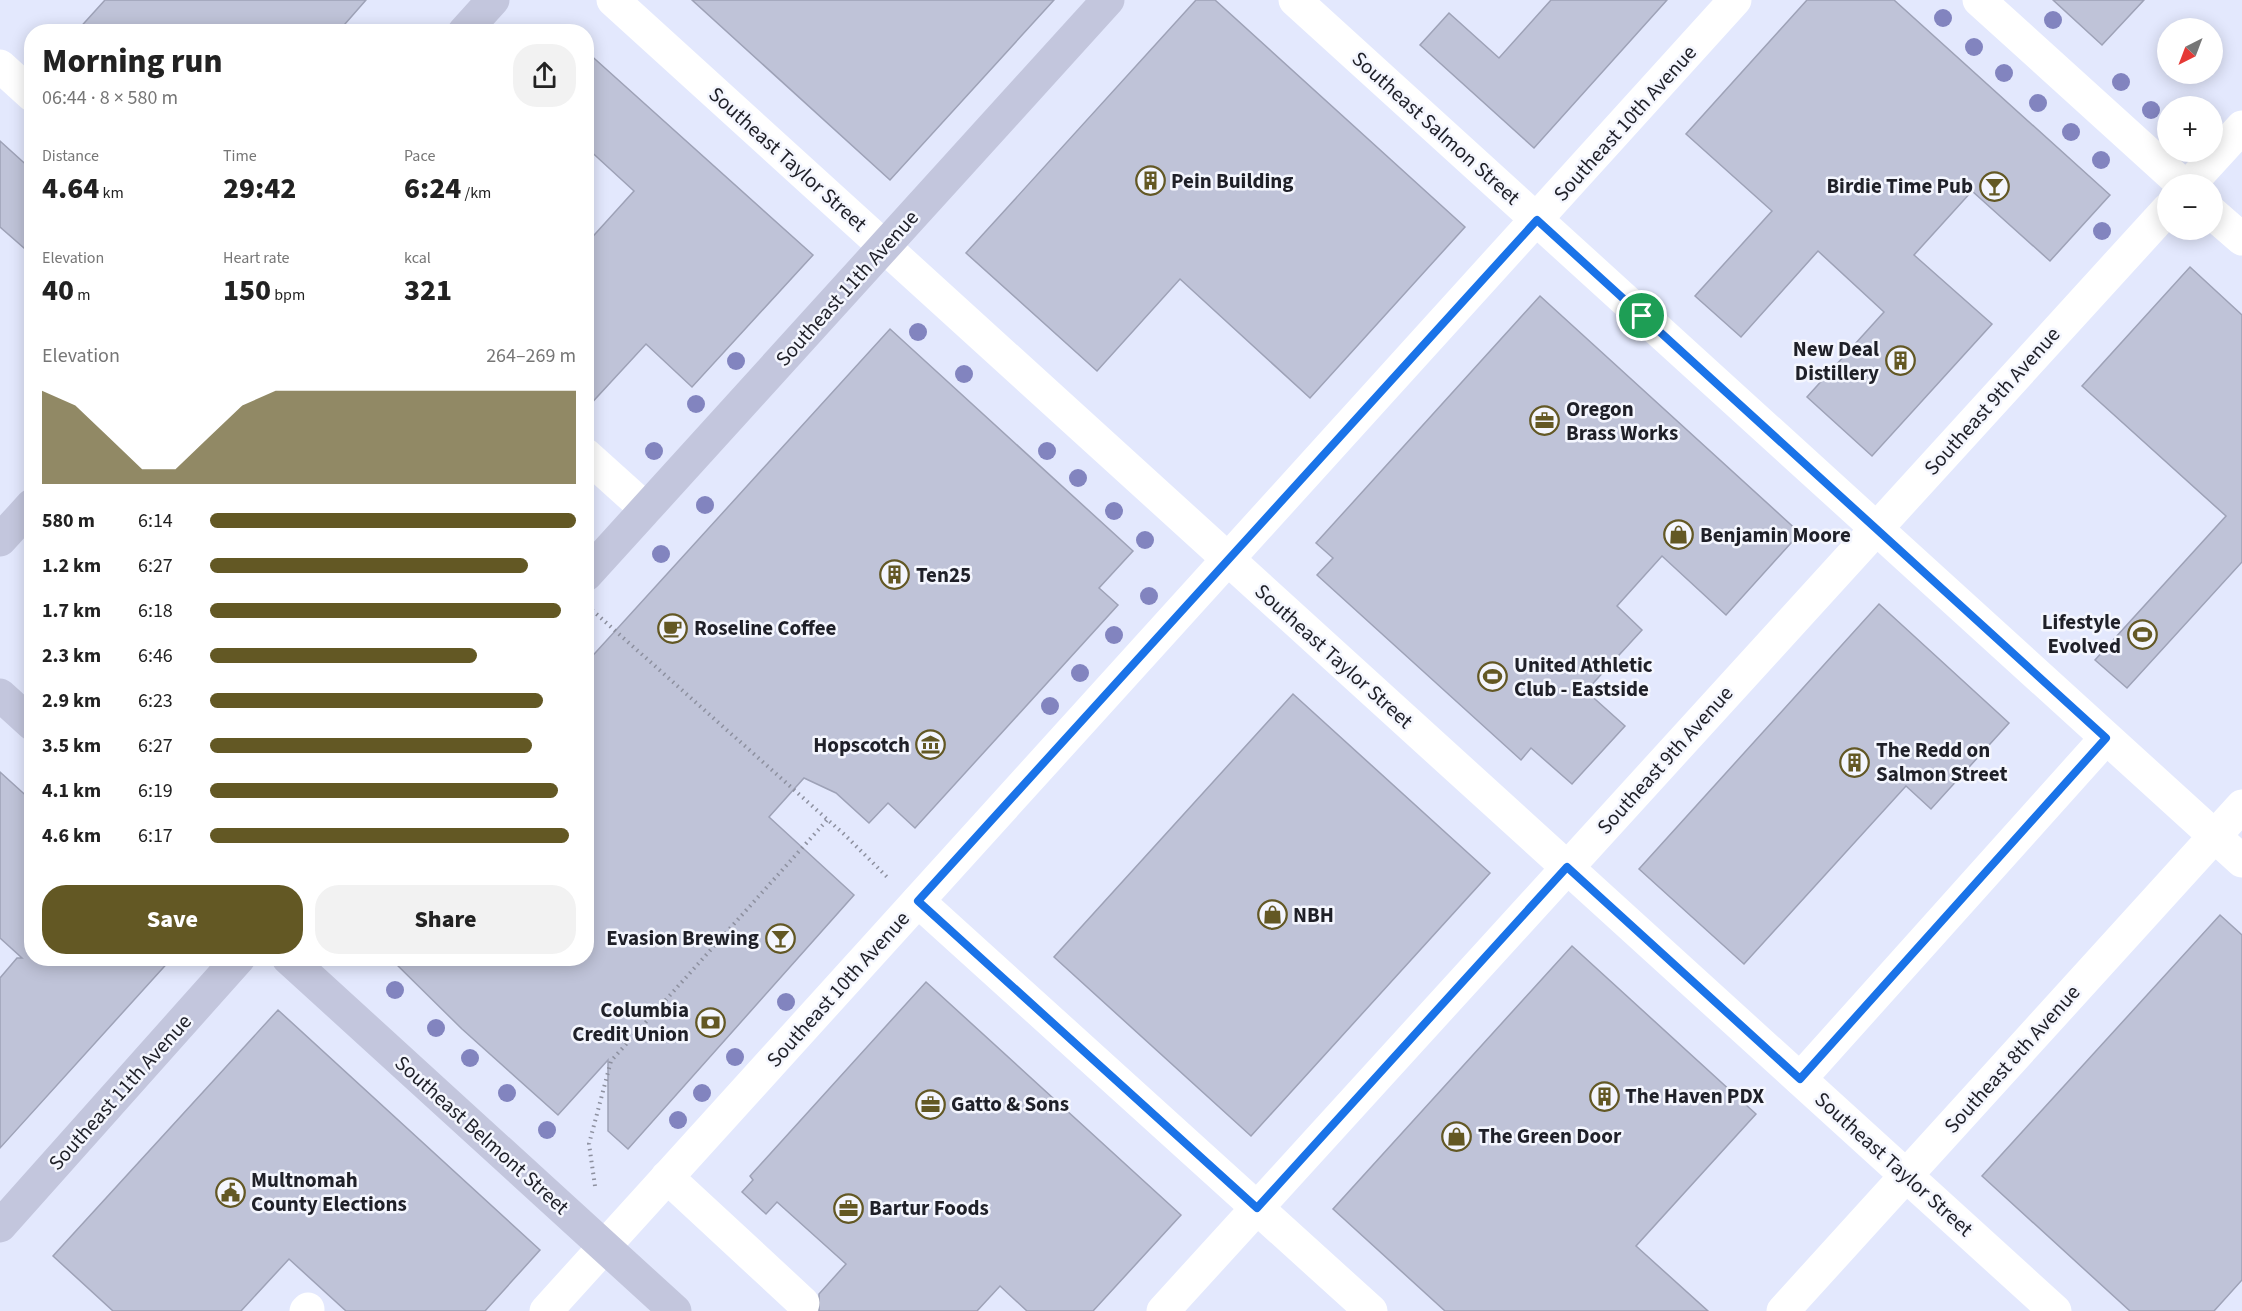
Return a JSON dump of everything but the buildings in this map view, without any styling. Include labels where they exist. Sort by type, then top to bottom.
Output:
[{"type":"main road","points":[[471,24],[493,0]]},
{"type":"main road","name":"Southeast 11th Avenue","points":[[594,566],[1108,0]]},
{"type":"main road","points":[[0,540],[24,514]]},
{"type":"main road","points":[[0,695],[24,717]]},
{"type":"main road","name":"Southeast 11th Avenue","points":[[0,1226],[232,966]]},
{"type":"main road","name":"Southeast Belmont Street","points":[[297,966],[675,1311]]},
{"type":"street","name":"Southeast Taylor Street","points":[[613,0],[2055,1311]]},
{"type":"street","name":"Southeast Salmon Street","points":[[1295,0],[2242,861]]},
{"type":"street","name":"Southeast 10th Avenue","points":[[546,1311],[1736,0]]},
{"type":"street","points":[[1979,0],[2171,174]]},
{"type":"street","points":[[0,66],[24,88]]},
{"type":"street","points":[[2199,174],[2242,127]]},
{"type":"street","name":"Southeast 9th Avenue","points":[[1163,1311],[2157,221]]},
{"type":"street","points":[[2223,223],[2242,239]]},
{"type":"street","points":[[594,462],[646,509]]},
{"type":"street","points":[[1800,1079],[2106,738]]},
{"type":"street","name":"Southeast 8th Avenue","points":[[1783,1311],[2242,806]]},
{"type":"street","points":[[918,901],[1371,1311]]},
{"type":"street","points":[[667,1177],[803,1303]]},
{"type":"path","points":[[594,612],[828,819],[878,870]]},
{"type":"path","points":[[589,1144],[611,1061],[828,819]]},
{"type":"place","name":"Pein Building","points":[[1150,181]]},
{"type":"place","name":"Birdie Time Pub","points":[[1994,186]]},
{"type":"place","name":"New Deal Distillery","points":[[1900,361]]},
{"type":"place","name":"Oregon Brass Works","points":[[1545,421]]},
{"type":"place","name":"Benjamin Moore","points":[[1679,535]]},
{"type":"place","name":"Ten25","points":[[895,575]]},
{"type":"place","name":"Roseline Coffee","points":[[673,628]]},
{"type":"place","name":"Lifestyle Evolved","points":[[2142,634]]},
{"type":"place","name":"United Athletic Club - Eastside","points":[[1493,677]]},
{"type":"place","name":"Hopscotch","points":[[931,745]]},
{"type":"place","name":"The Redd on Salmon Street","points":[[1855,762]]},
{"type":"place","name":"NBH","points":[[1272,915]]},
{"type":"place","name":"Evasion Brewing","points":[[780,938]]},
{"type":"place","name":"Columbia Credit Union","points":[[710,1022]]},
{"type":"place","name":"The Haven PDX","points":[[1604,1096]]},
{"type":"place","name":"Gatto & Sons","points":[[930,1104]]},
{"type":"place","name":"The Green Door","points":[[1457,1136]]},
{"type":"place","name":"Multnomah County Elections","points":[[230,1192]]},
{"type":"place","name":"Bartur Foods","points":[[848,1208]]},
{"type":"route","points":[[1537,220],[1642,316],[2106,738],[1800,1079],[1567,867],[1257,1208],[918,901],[1537,220]]}]
